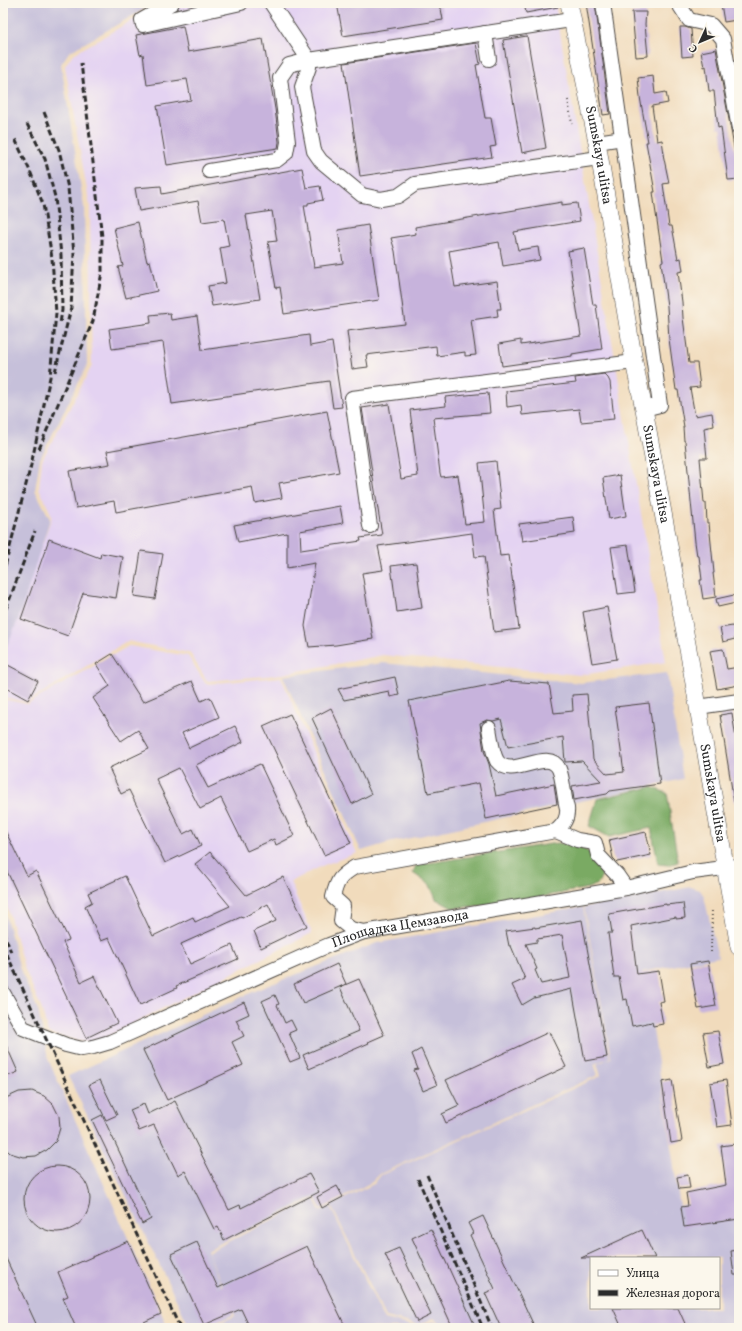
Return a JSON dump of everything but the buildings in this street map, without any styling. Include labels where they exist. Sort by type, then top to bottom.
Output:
[{"type":"main road","name":"Sumskaya ulitsa","points":[[569,3],[571,20],[598,150],[634,362],[644,409],[698,707],[732,867],[739,947]]},
{"type":"street","points":[[172,3],[142,20],[143,25],[241,3]]},
{"type":"street","points":[[271,3],[309,60],[309,67],[302,87],[314,151],[321,161],[362,195],[381,199],[398,196],[416,184],[598,150],[623,138]]},
{"type":"street","points":[[603,3],[660,405],[644,409]]},
{"type":"street","points":[[678,3],[689,20],[711,25],[723,38],[739,129]]},
{"type":"street","points":[[209,171],[277,160],[286,153],[288,142],[280,78],[289,64],[571,20]]},
{"type":"street","points":[[485,33],[489,59]]},
{"type":"street","points":[[370,526],[352,398],[634,362]]},
{"type":"street","points":[[698,707],[739,701]]},
{"type":"street","points":[[364,932],[351,929],[341,921],[342,906],[333,897],[336,884],[344,874],[355,867],[556,830],[564,824],[567,814],[559,769],[554,763],[545,760],[517,767],[506,767],[498,762],[494,752],[489,728]]},
{"type":"street","points":[[556,830],[577,840],[595,843],[598,855],[617,875],[626,888]]},
{"type":"street","name":"Площадка Цемзавода","points":[[3,994],[23,1028],[66,1045],[82,1049],[93,1048],[110,1042],[329,945],[364,932],[626,888],[693,872],[732,867]]},
{"type":"street","points":[[329,945],[336,932],[337,922],[342,906]]},
{"type":"path","points":[[568,100],[572,124]]},
{"type":"path","points":[[711,952],[712,909]]},
{"type":"shaded area","points":[[3,3],[155,3],[69,52],[61,64],[84,207],[87,366],[40,459],[35,490],[50,519],[18,620],[3,655]]},
{"type":"shaded area","points":[[162,3],[555,3],[666,662],[580,675],[383,655],[277,675],[207,681],[190,653],[128,641],[27,702],[3,697],[3,656],[52,516],[39,488],[42,460],[92,366],[90,206],[65,66],[72,55]]},
{"type":"shaded area","points":[[129,646],[188,656],[206,684],[281,677],[357,853],[324,865],[290,882],[312,933],[92,1044],[48,1033],[42,1010],[24,967],[3,892],[3,699],[27,704]]},
{"type":"shaded area","points":[[383,663],[580,683],[667,673],[683,779],[392,842],[361,851],[283,676]]},
{"type":"shaded area","points":[[691,887],[700,890],[704,896],[718,957],[642,972],[652,1023],[680,1206],[739,1196],[739,1328],[445,1328],[434,1318],[419,1325],[386,1317],[331,1205],[374,1184],[381,1175],[601,1076],[597,1064],[611,1058],[584,907]]},
{"type":"shaded area","points":[[3,906],[20,969],[38,1010],[48,1059],[168,1328],[3,1328]]},
{"type":"shaded area","points":[[583,907],[610,1058],[594,1064],[598,1075],[380,1174],[372,1182],[321,1209],[315,1197],[207,1250],[233,1315],[204,1328],[190,1328],[68,1076],[264,987],[377,943]]},
{"type":"shaded area","points":[[314,1199],[320,1211],[330,1206],[384,1319],[419,1327],[434,1321],[441,1328],[208,1328],[235,1316],[208,1252]]},
{"type":"green space","points":[[651,787],[667,793],[678,862],[668,865],[658,864],[651,828],[609,837],[589,826],[597,799]]},
{"type":"green space","points":[[557,843],[576,844],[593,855],[601,866],[602,876],[598,884],[588,888],[503,904],[452,908],[436,899],[430,885],[413,873],[416,865]]},
{"type":"railway","points":[[39,449],[93,321],[102,272],[102,237],[81,63]]},
{"type":"railway","points":[[44,112],[59,150],[68,188],[74,254],[71,308],[55,372]]},
{"type":"railway","points":[[27,124],[45,159],[55,197],[61,255],[62,310],[60,324]]},
{"type":"railway","points":[[3,574],[31,465],[50,377],[56,313],[52,258],[43,204],[15,139]]},
{"type":"railway","points":[[3,504],[5,514],[5,554]]},
{"type":"railway","points":[[3,617],[35,531]]},
{"type":"railway","points":[[3,931],[11,952]]},
{"type":"railway","points":[[3,946],[180,1328]]},
{"type":"railway","points":[[427,1175],[492,1328]]},
{"type":"railway","points":[[418,1179],[483,1328]]}]
